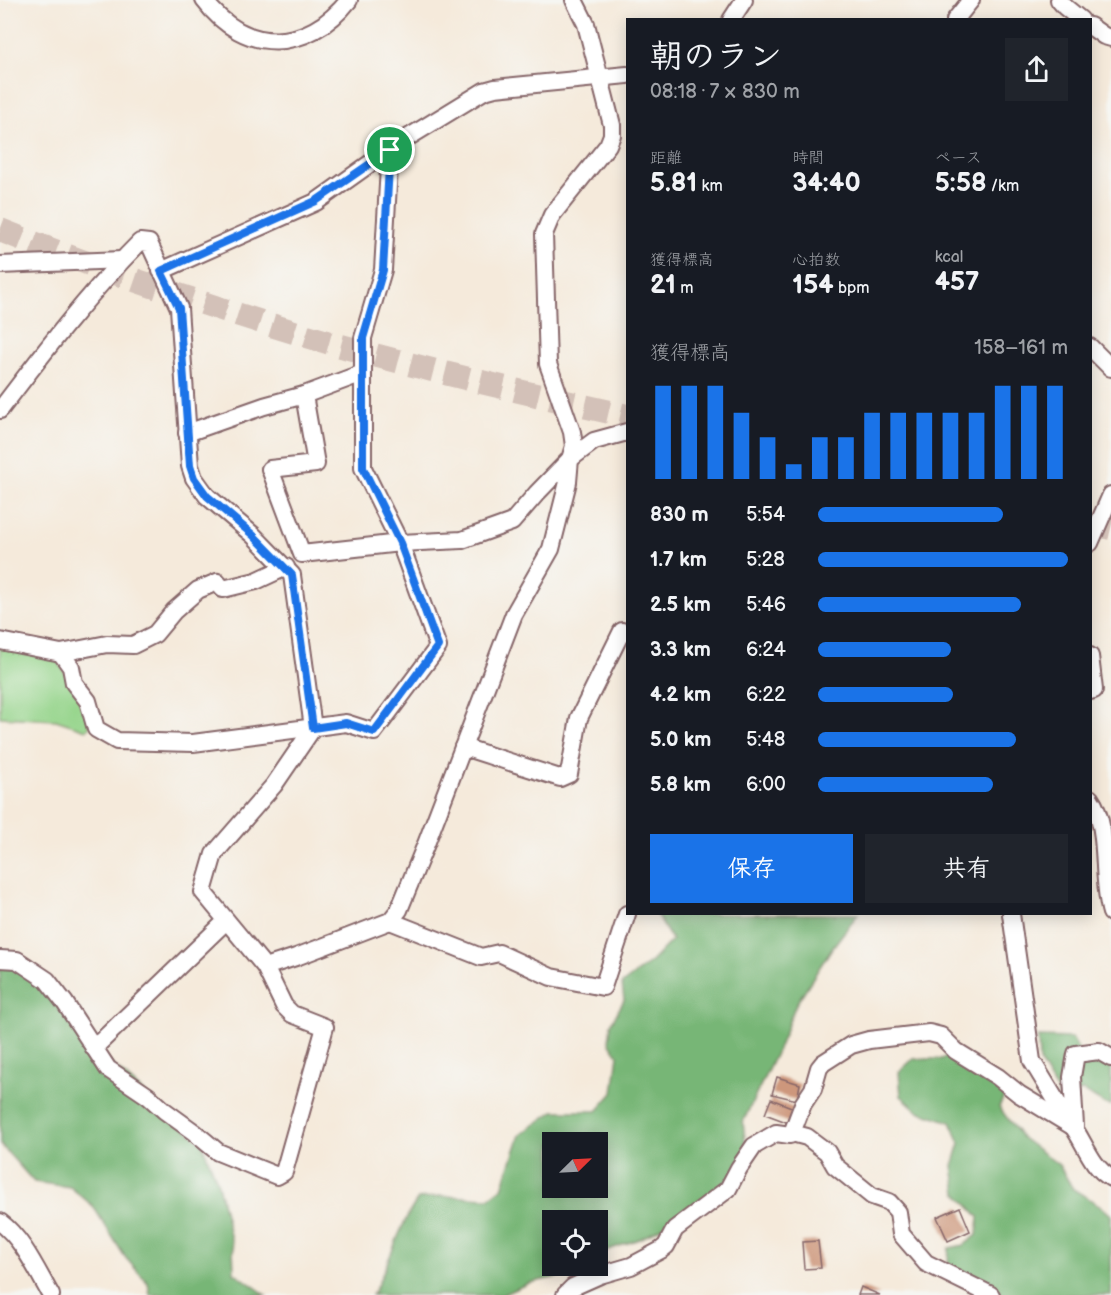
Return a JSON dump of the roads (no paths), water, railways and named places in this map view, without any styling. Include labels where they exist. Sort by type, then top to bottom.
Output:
[{"type":"street","points":[[204,0],[218,18],[236,32],[278,41],[303,37],[320,29],[349,0]]},
{"type":"street","points":[[265,967],[390,921],[399,910],[514,614],[552,549],[574,446],[572,432],[548,364],[544,234],[552,215],[608,145],[612,135],[612,125],[586,24],[574,0]]},
{"type":"street","points":[[732,18],[744,0]]},
{"type":"street","points":[[957,18],[971,0]]},
{"type":"street","points":[[1059,0],[1078,18]]},
{"type":"street","points":[[1092,27],[1111,38]]},
{"type":"street","points":[[161,271],[316,201],[390,150],[484,91],[626,75]]},
{"type":"street","points":[[62,653],[71,667],[74,683],[88,701],[96,729],[117,741],[193,743],[346,723],[374,732],[438,646],[400,543],[363,468],[363,338],[383,270],[390,150]]},
{"type":"street","points":[[0,410],[63,326],[140,242],[149,243],[179,308],[187,433],[190,466],[194,478],[207,496],[253,535],[292,575],[313,728],[274,785],[214,854],[203,891],[265,967],[284,1006],[292,1014],[326,1027],[284,1172],[277,1176],[218,1152],[165,1112],[148,1096],[108,1069],[65,1003],[47,980],[17,960],[0,959]]},
{"type":"street","points":[[0,265],[122,261]]},
{"type":"street","points":[[1092,349],[1111,368]]},
{"type":"street","points":[[187,433],[363,373]]},
{"type":"street","points":[[304,395],[316,464],[270,469],[302,554],[400,543],[462,540],[512,522],[570,459],[594,441],[626,432]]},
{"type":"street","points":[[1092,538],[1111,495]]},
{"type":"street","points":[[0,641],[62,653],[107,645],[133,645],[155,634],[174,611],[198,590],[217,582],[223,589],[256,581],[286,567]]},
{"type":"street","points":[[463,747],[560,777],[569,774],[579,718],[622,631]]},
{"type":"street","points":[[1092,673],[1094,690],[1092,691]]},
{"type":"street","points":[[1092,801],[1103,815],[1107,837],[1107,900],[1111,913]]},
{"type":"street","points":[[390,921],[481,957],[499,953],[551,977],[603,987],[627,915]]},
{"type":"street","points":[[1011,915],[1032,1061],[1095,1163],[1111,1178]]},
{"type":"street","points":[[94,1048],[226,921]]},
{"type":"street","points":[[788,1134],[813,1089],[819,1068],[823,1063],[851,1045],[869,1040],[929,1033],[941,1036],[956,1051],[998,1077],[1019,1095],[1075,1128]]},
{"type":"street","points":[[1075,1128],[1072,1077],[1076,1054],[1099,1051],[1111,1058]]},
{"type":"street","points":[[565,1295],[573,1287],[600,1275],[631,1266],[666,1246],[675,1229],[728,1189],[754,1146],[776,1133],[807,1137],[827,1152],[835,1167],[872,1196],[889,1202],[898,1212],[901,1234],[926,1263],[991,1295]]},
{"type":"street","points":[[0,1222],[20,1243],[51,1295]]},
{"type":"tunnel","points":[[0,230],[162,289],[327,342],[439,372],[626,416]]},
{"type":"tunnel","points":[[1092,523],[1111,528]]}]
